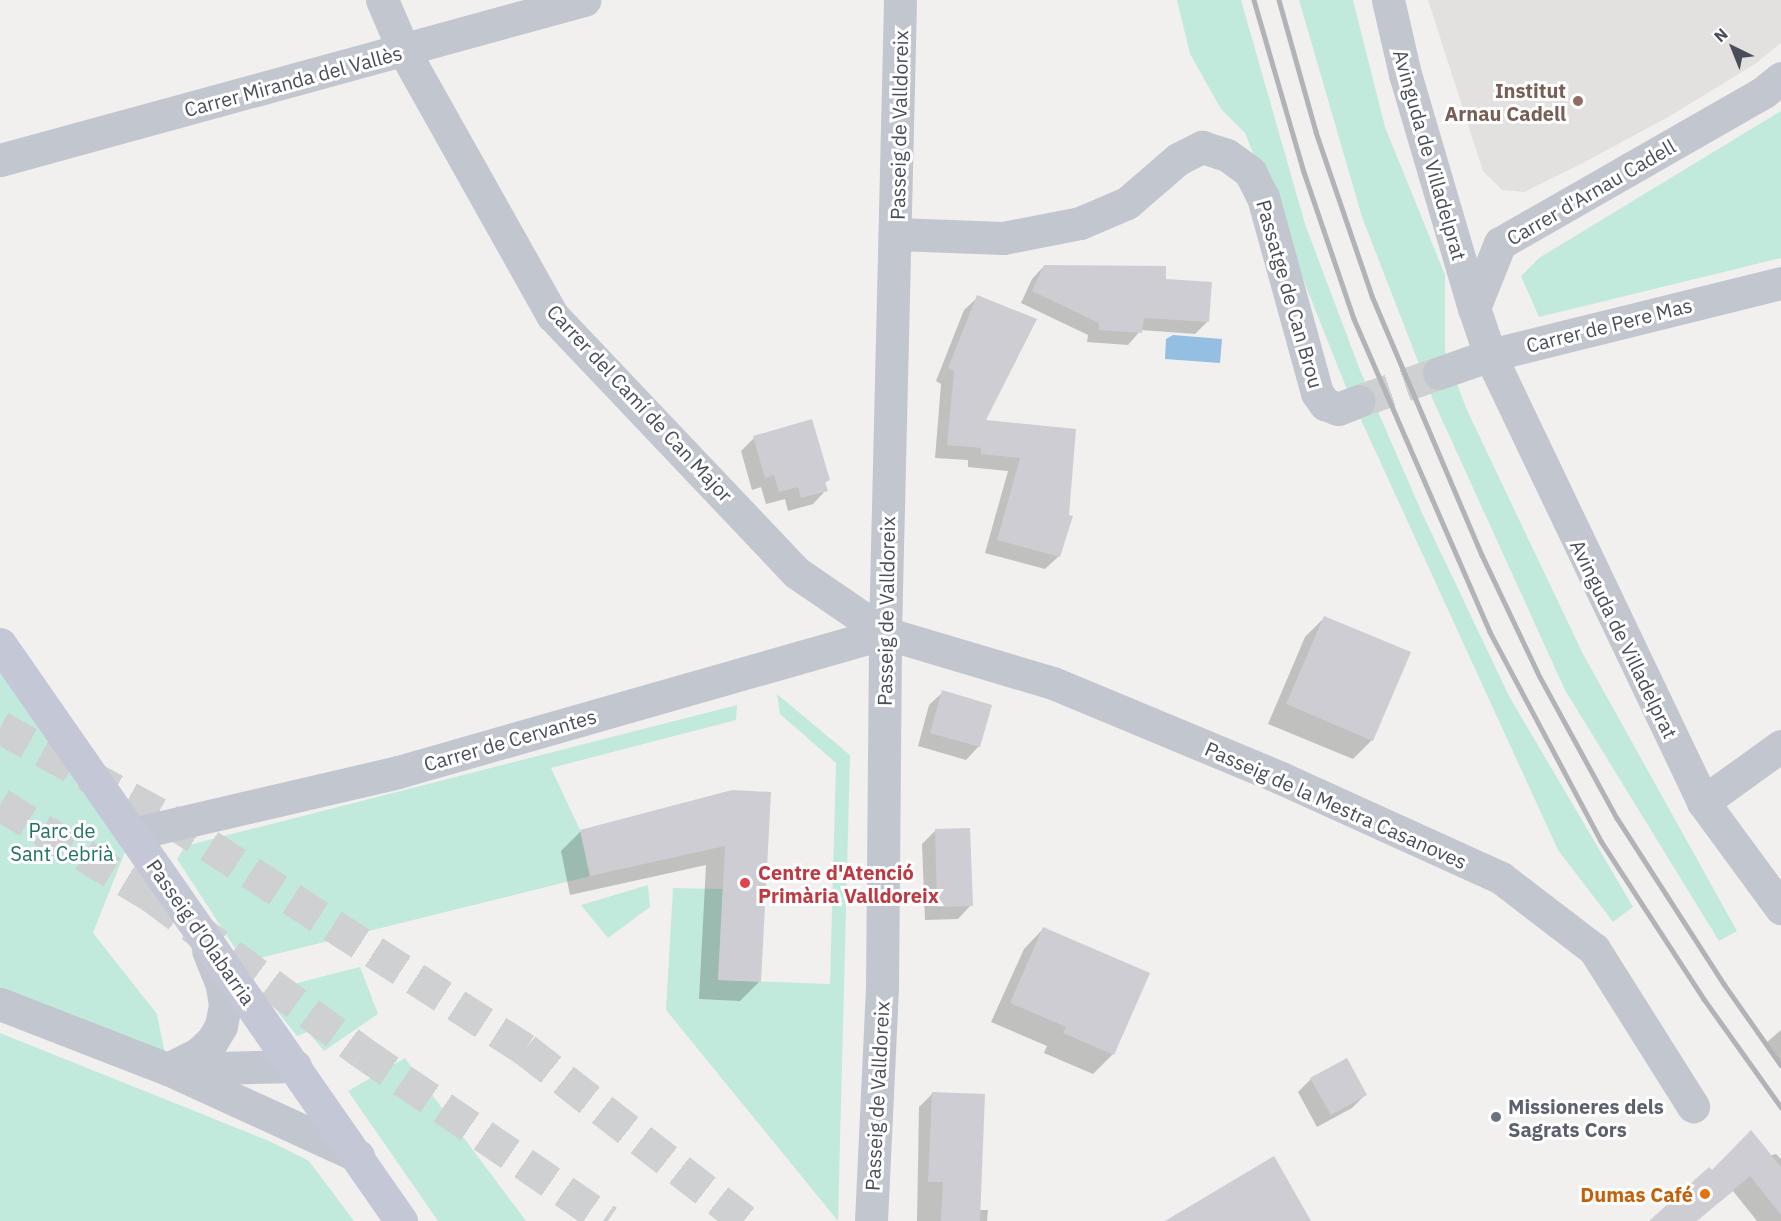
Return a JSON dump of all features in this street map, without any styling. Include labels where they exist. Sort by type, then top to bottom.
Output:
[{"type":"main road","name":"Passeig d'Olabarria","points":[[0,644],[401,1221]]},
{"type":"street","name":"Carrer del Camí de Can Major","points":[[382,0],[404,51],[553,316],[797,573],[885,633]]},
{"type":"street","name":"Carrer Miranda del Vallès","points":[[0,160],[585,0]]},
{"type":"street","name":"Passeig de Valldoreix","points":[[871,1221],[882,988],[885,633],[897,234],[900,0]]},
{"type":"street","name":"Avinguda de Villadelprat","points":[[1388,0],[1405,74],[1474,308]]},
{"type":"street","name":"Carrer d'Arnau Cadell","points":[[1474,308],[1500,243],[1764,92],[1781,78]]},
{"type":"street","name":"Passatge de Can Brou","points":[[897,234],[1003,238],[1080,223],[1127,203],[1178,159],[1202,147],[1227,155],[1250,172],[1263,197],[1317,393],[1325,404],[1338,409],[1359,401]]},
{"type":"street","name":"Carrer de Pere Mas","points":[[1439,373],[1490,355],[1781,283]]},
{"type":"street","points":[[1474,308],[1490,355]]},
{"type":"street","name":"Avinguda de Villadelprat","points":[[1490,355],[1703,802],[1781,909]]},
{"type":"street","name":"Carrer de Cervantes","points":[[132,834],[398,772],[885,633]]},
{"type":"street","name":"Passeig de la Mestra Casanoves","points":[[885,633],[1053,682],[1281,778],[1501,878],[1594,949],[1693,1106]]},
{"type":"street","points":[[1703,802],[1781,746]]},
{"type":"street","points":[[168,1069],[199,1053],[212,1041],[221,1026],[225,1005],[222,985],[196,924]]},
{"type":"street","points":[[0,1004],[168,1069],[358,1156]]},
{"type":"street","points":[[168,1069],[295,1066]]},
{"type":"shaded area","name":"Institut Arnau Cadell","points":[[1428,0],[1781,0],[1781,43],[1755,64],[1670,116],[1581,164],[1524,192],[1502,190],[1483,171]]},
{"type":"green space","points":[[1177,0],[1241,0],[1305,224],[1360,370],[1422,513],[1509,696],[1633,907],[1613,922],[1558,850],[1346,387],[1245,133],[1221,109],[1190,54]]},
{"type":"green space","points":[[1299,0],[1353,0],[1385,127],[1445,275],[1445,351],[1466,408],[1583,654],[1737,931],[1719,941],[1565,690],[1433,400],[1362,217]]},
{"type":"green space","points":[[1781,111],[1781,258],[1539,317],[1521,276],[1539,258]]},
{"type":"green space","name":"Parc de Sant Cebrià","points":[[0,643],[132,834],[93,933],[157,1014],[168,1069],[0,1004]]},
{"type":"green space","points":[[777,694],[850,755],[838,1221],[666,1010],[673,888],[723,889],[718,980],[830,984],[836,763],[780,714]]},
{"type":"green space","points":[[737,705],[736,720],[551,768],[580,830],[590,876],[244,962],[177,859],[185,846]]},
{"type":"green space","points":[[648,885],[650,907],[608,938],[581,905]]},
{"type":"green space","points":[[360,967],[378,1014],[324,1051],[308,1032],[297,1036],[262,992]]},
{"type":"green space","points":[[0,1033],[269,1141],[309,1161],[354,1221],[0,1221]]},
{"type":"green space","points":[[405,1058],[526,1221],[438,1221],[348,1091]]},
{"type":"water","points":[[1173,335],[1222,339],[1220,363],[1165,359],[1166,339]]},
{"type":"building","points":[[1044,265],[1166,266],[1166,279],[1212,282],[1209,322],[1144,318],[1142,333],[1099,330],[1099,323],[1032,291]]},
{"type":"building","points":[[977,295],[1037,319],[986,420],[1076,429],[1069,515],[1073,516],[1060,557],[997,540],[1020,458],[981,454],[981,448],[947,445],[954,371],[948,368]]},
{"type":"building","points":[[812,419],[830,480],[825,482],[828,491],[801,498],[798,487],[779,492],[774,475],[765,478],[753,436]]},
{"type":"building","points":[[1324,616],[1411,652],[1373,741],[1286,704]]},
{"type":"building","points":[[942,690],[992,705],[980,747],[930,733]]},
{"type":"building","name":"Centre d'Atenció Primària Valldoreix","points":[[732,790],[771,792],[761,982],[718,980],[725,846],[590,876],[580,830]]},
{"type":"building","points":[[970,828],[973,906],[937,907],[935,829]]},
{"type":"building","points":[[1043,927],[1150,973],[1114,1055],[1063,1033],[1066,1027],[1010,1003]]},
{"type":"building","points":[[1347,1058],[1367,1095],[1331,1115],[1310,1078]]},
{"type":"building","points":[[932,1092],[985,1094],[980,1221],[941,1221],[943,1182],[928,1182]]},
{"type":"building","points":[[1751,1130],[1781,1167],[1781,1215],[1750,1176],[1697,1221],[1649,1221],[1709,1167],[1712,1170]]},
{"type":"building","points":[[1274,1156],[1311,1221],[1165,1221]]},
{"type":"tunnel","points":[[1359,401],[1439,373]]},
{"type":"tunnel","points":[[0,727],[168,819],[525,1049],[745,1221]]},
{"type":"tunnel","points":[[0,804],[152,896],[362,1052],[608,1221]]},
{"type":"railway","points":[[1254,0],[1304,172],[1354,319],[1490,632],[1601,841],[1704,999],[1781,1107]]},
{"type":"railway","points":[[1279,0],[1316,132],[1372,296],[1482,555],[1540,677],[1617,818],[1724,984],[1781,1065]]},
{"type":"place","name":"Institut Arnau Cadell","points":[[1578,101]]},
{"type":"place","name":"Centre d'Atenció Primària Valldoreix","points":[[745,883]]},
{"type":"place","name":"Missioneres dels Sagrats Cors","points":[[1496,1117]]},
{"type":"place","name":"Dumas Café","points":[[1705,1194]]}]
